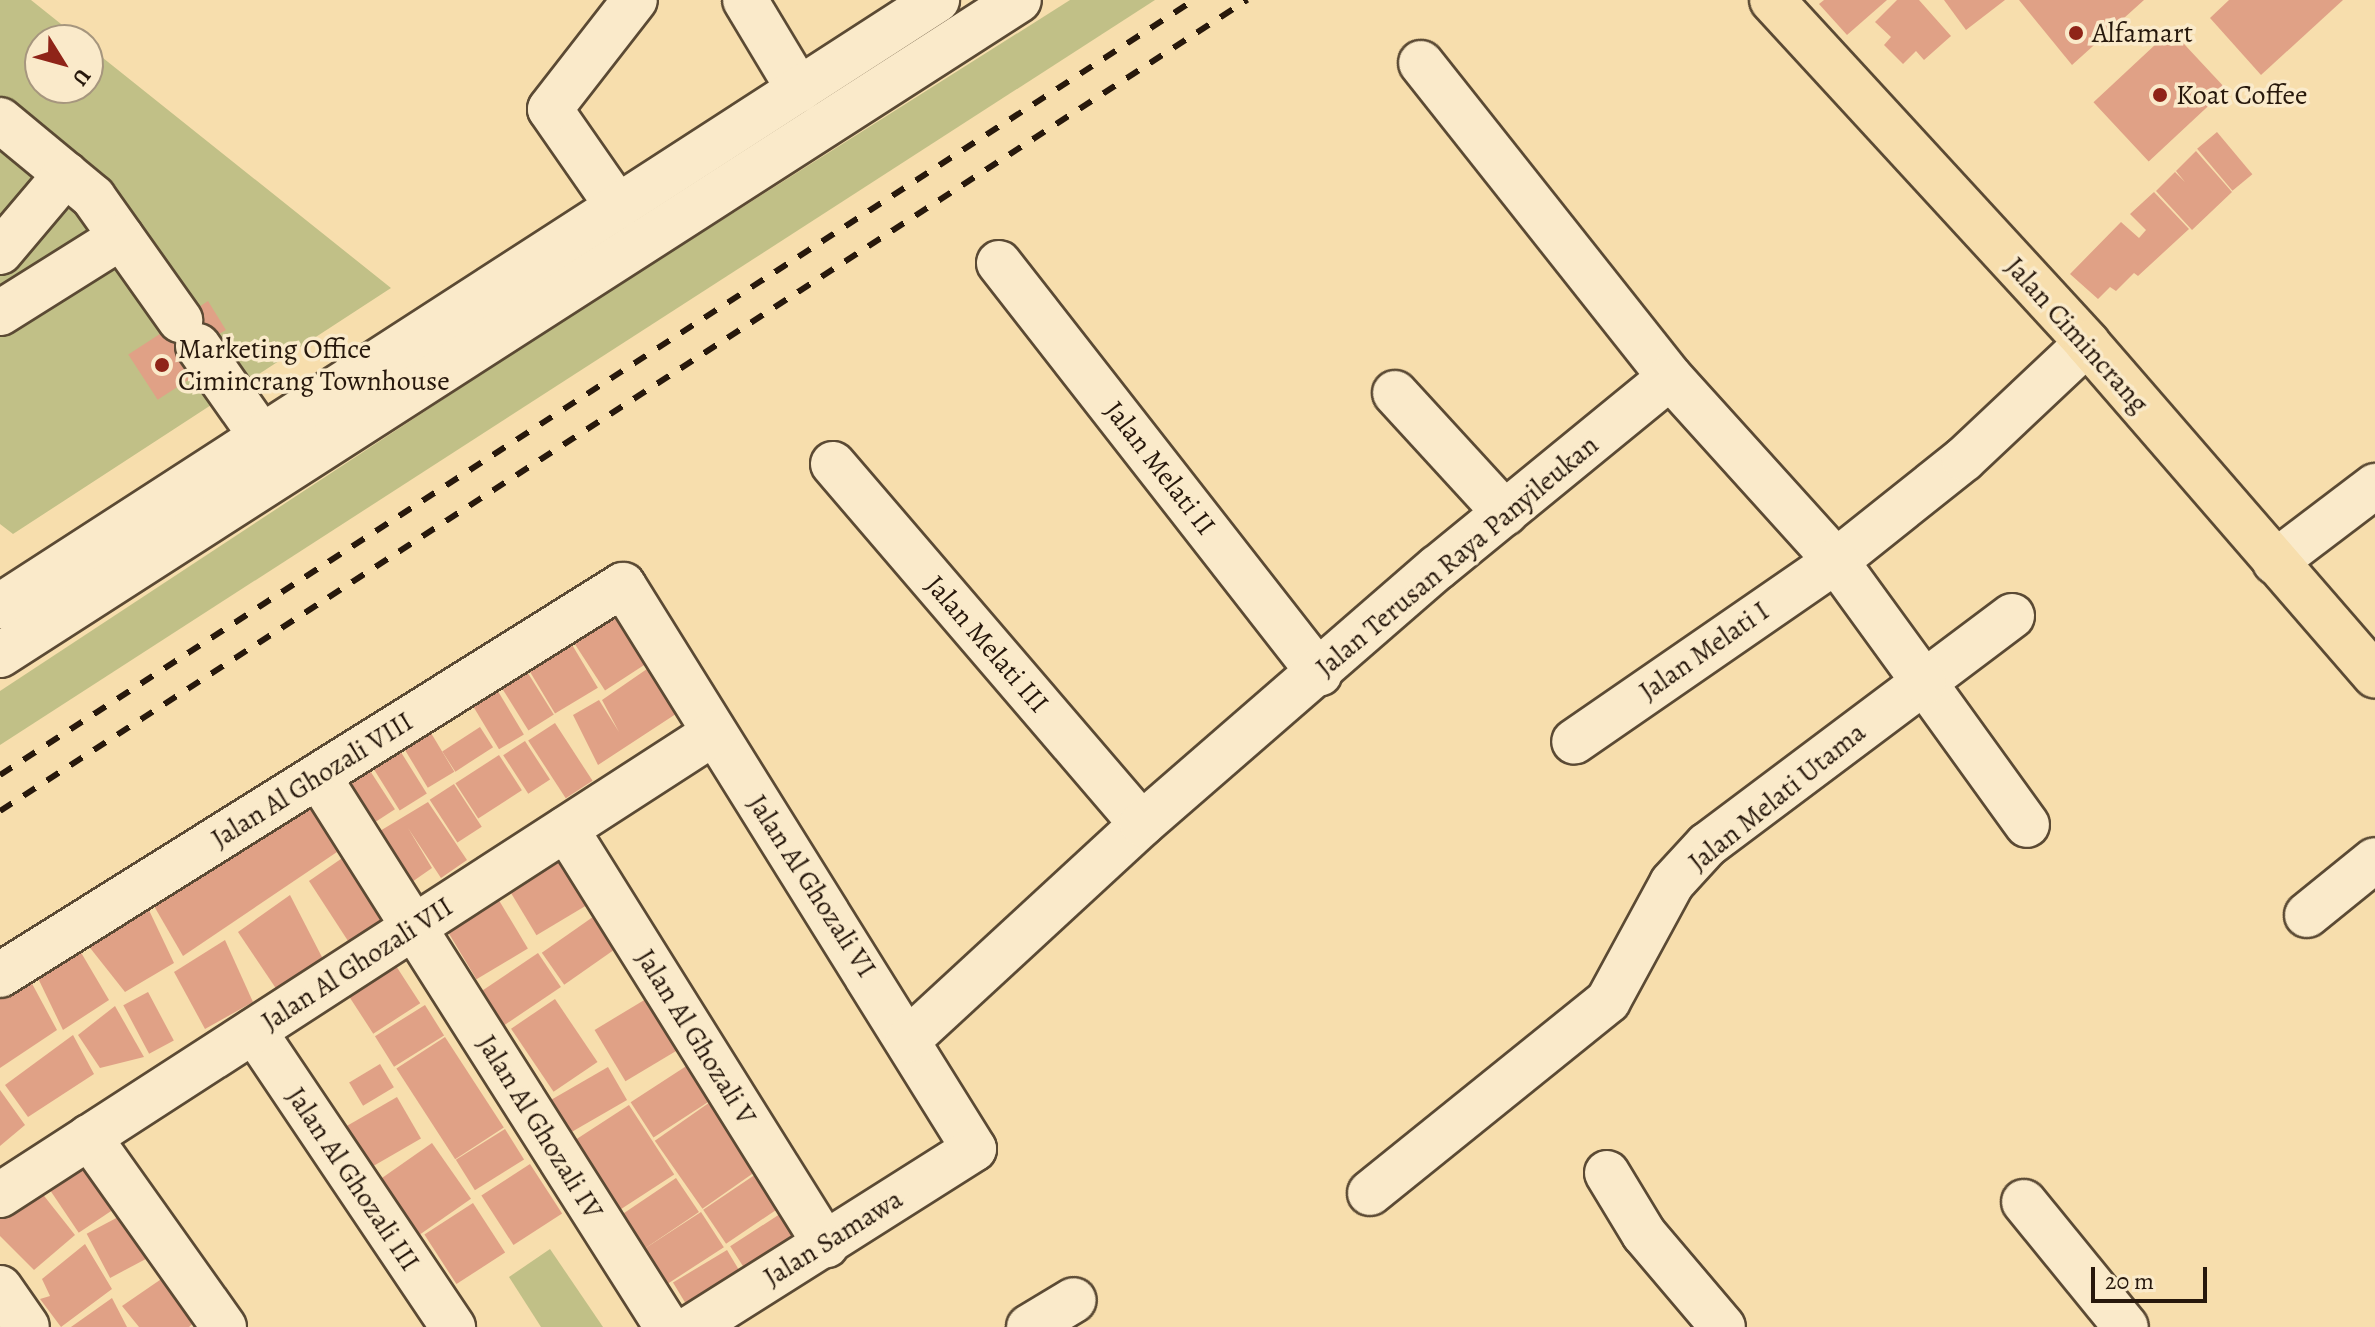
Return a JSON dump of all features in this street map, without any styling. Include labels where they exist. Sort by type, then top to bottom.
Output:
[{"type":"main road","name":"Jalan Cimincrang","points":[[1772,0],[2087,343],[2375,676]]},
{"type":"street","points":[[618,207],[550,109],[635,0]]},
{"type":"street","points":[[745,0],[799,90]]},
{"type":"street","points":[[0,606],[937,0]]},
{"type":"street","points":[[0,655],[1019,0]]},
{"type":"street","points":[[1421,63],[1670,377],[1836,561],[2027,825]]},
{"type":"street","points":[[0,120],[93,197],[262,437]]},
{"type":"street","points":[[0,252],[66,174]]},
{"type":"street","points":[[0,313],[121,237]]},
{"type":"street","name":"Jalan Melati II","points":[[999,263],[1320,674]]},
{"type":"street","points":[[1836,561],[1964,459],[2087,343]]},
{"type":"street","name":"Jalan Terusan Raya Panyileukan","points":[[908,1040],[1142,824],[1505,513],[1670,377]]},
{"type":"street","points":[[1395,393],[1505,513]]},
{"type":"street","name":"Jalan Melati III","points":[[833,464],[1142,824]]},
{"type":"street","points":[[2275,562],[2375,486]]},
{"type":"street","name":"Jalan Melati I","points":[[1574,742],[1836,561]]},
{"type":"street","name":"Jalan Al Ghozali VI","points":[[623,585],[908,1040]]},
{"type":"street","name":"Jalan Al Ghozali VIII","points":[[0,975],[623,585]]},
{"type":"street","name":"Jalan Melati Utama","points":[[1370,1193],[1608,1001],[1672,883],[1707,845],[2012,616]]},
{"type":"street","name":"Jalan Al Ghozali VII","points":[[0,1195],[714,733]]},
{"type":"street","name":"Jalan Al Ghozali IV","points":[[318,776],[667,1327]]},
{"type":"street","name":"Jalan Al Ghozali V","points":[[566,829],[826,1245]]},
{"type":"street","points":[[2307,915],[2375,860]]},
{"type":"street","name":"Jalan Al Ghozali III","points":[[254,1031],[453,1327]]},
{"type":"street","name":"Jalan Samawa","points":[[692,1327],[974,1149],[908,1040]]},
{"type":"street","points":[[89,1137],[224,1327]]},
{"type":"street","points":[[1607,1173],[1644,1234],[1723,1327]]},
{"type":"street","points":[[2024,1202],[2126,1327]]},
{"type":"street","points":[[0,1288],[27,1327]]},
{"type":"street","points":[[1029,1327],[1074,1300]]},
{"type":"shaded area","points":[[0,0],[31,0],[61,24],[24,24],[24,104],[104,104],[104,59],[391,288],[13,534],[0,524]]},
{"type":"shaded area","points":[[1070,0],[1155,0],[0,745],[0,691],[559,323]]},
{"type":"shaded area","points":[[550,1249],[603,1327],[541,1327],[509,1277]]},
{"type":"building","points":[[1824,0],[1887,0],[1847,35],[1819,4]]},
{"type":"building","points":[[1897,0],[1919,0],[1951,36],[1924,60],[1916,51],[1903,64],[1884,45],[1891,37],[1875,22]]},
{"type":"building","points":[[1944,0],[2005,0],[1966,30]]},
{"type":"building","name":"Alfamart","points":[[2019,0],[2144,0],[2072,65]]},
{"type":"building","points":[[2229,0],[2343,0],[2261,75],[2210,18]]},
{"type":"building","points":[[2171,30],[2226,89],[2149,162],[2093,102]]},
{"type":"building","points":[[2217,132],[2252,174],[2232,191],[2197,149]]},
{"type":"building","points":[[2196,151],[2232,192],[2192,230],[2156,191],[2175,172],[2185,182],[2176,171]]},
{"type":"building","points":[[2154,192],[2189,229],[2138,276],[2134,273],[2116,291],[2110,287],[2098,299],[2070,274],[2121,222],[2139,238],[2146,230],[2130,214]]},
{"type":"building","points":[[208,301],[226,330],[198,346],[169,327]]},
{"type":"building","name":"Marketing Office Cimincrang Townhouse","points":[[166,330],[195,375],[158,400],[128,355]]},
{"type":"building","points":[[610,599],[650,661],[605,690],[565,628]]},
{"type":"building","points":[[568,638],[598,688],[555,713],[525,664]]},
{"type":"building","points":[[660,660],[685,708],[598,765],[573,715],[599,700],[619,732],[602,700]]},
{"type":"building","points":[[521,662],[554,715],[528,730],[496,678]]},
{"type":"building","points":[[493,683],[524,734],[499,749],[468,698]]},
{"type":"building","points":[[425,723],[454,772],[428,788],[398,739]]},
{"type":"building","points":[[555,723],[593,781],[566,798],[528,740]]},
{"type":"building","points":[[480,727],[493,747],[455,772],[442,752]]},
{"type":"building","points":[[394,741],[427,794],[400,811],[367,758]]},
{"type":"building","points":[[525,741],[550,780],[528,794],[503,755]]},
{"type":"building","points":[[499,755],[522,790],[478,819],[455,783]]},
{"type":"building","points":[[365,763],[395,809],[357,834],[327,788]]},
{"type":"building","points":[[454,784],[482,827],[457,843],[430,800]]},
{"type":"building","points":[[314,790],[337,852],[183,956],[147,894]]},
{"type":"building","points":[[428,802],[467,860],[441,878],[408,828],[432,868],[399,891],[365,840]]},
{"type":"building","points":[[351,852],[387,922],[350,944],[309,881]]},
{"type":"building","points":[[557,853],[588,904],[536,935],[506,884]]},
{"type":"building","points":[[290,895],[324,961],[277,990],[238,932]]},
{"type":"building","points":[[497,897],[528,948],[476,979],[446,928]]},
{"type":"building","points":[[147,906],[174,963],[125,992],[87,944]]},
{"type":"building","points":[[600,912],[622,944],[564,985],[542,953]]},
{"type":"building","points":[[225,940],[253,1002],[205,1029],[174,972]]},
{"type":"building","points":[[76,944],[109,1000],[63,1030],[35,972]]},
{"type":"building","points":[[387,952],[420,1003],[373,1034],[340,982]]},
{"type":"building","points":[[538,953],[561,987],[502,1027],[479,993]]},
{"type":"building","points":[[29,978],[57,1030],[0,1068],[0,998]]},
{"type":"building","points":[[148,992],[174,1041],[149,1054],[123,1005]]},
{"type":"building","points":[[555,999],[597,1062],[554,1092],[511,1029]]},
{"type":"building","points":[[646,999],[677,1050],[625,1081],[595,1030]]},
{"type":"building","points":[[425,1005],[444,1036],[394,1067],[375,1036]]},
{"type":"building","points":[[115,1006],[144,1057],[100,1068],[78,1035]]},
{"type":"building","points":[[73,1035],[94,1074],[28,1117],[5,1085]]},
{"type":"building","points":[[445,1037],[504,1128],[455,1159],[396,1069]]},
{"type":"building","points":[[691,1063],[714,1098],[653,1137],[631,1102]]},
{"type":"building","points":[[380,1064],[394,1087],[363,1106],[349,1083]]},
{"type":"building","points":[[608,1067],[627,1100],[569,1133],[550,1100]]},
{"type":"building","points":[[0,1090],[25,1125],[0,1146]]},
{"type":"building","points":[[397,1097],[421,1139],[368,1169],[344,1128]]},
{"type":"building","points":[[713,1100],[761,1168],[702,1209],[655,1141]]},
{"type":"building","points":[[629,1105],[674,1175],[614,1214],[569,1144]]},
{"type":"building","points":[[505,1129],[524,1160],[475,1190],[456,1160]]},
{"type":"building","points":[[432,1143],[471,1199],[412,1240],[373,1184]]},
{"type":"building","points":[[93,1152],[126,1201],[79,1233],[46,1184]]},
{"type":"building","points":[[530,1164],[562,1213],[513,1245],[481,1196]]},
{"type":"building","points":[[762,1170],[785,1204],[726,1244],[703,1210]]},
{"type":"building","points":[[676,1178],[699,1212],[639,1252],[616,1218]]},
{"type":"building","points":[[41,1192],[75,1235],[34,1270],[0,1236],[0,1216]]},
{"type":"building","points":[[473,1203],[505,1252],[456,1284],[424,1235]]},
{"type":"building","points":[[137,1207],[160,1251],[110,1278],[87,1234]]},
{"type":"building","points":[[701,1212],[724,1247],[663,1286],[641,1251]]},
{"type":"building","points":[[783,1212],[798,1235],[745,1269],[730,1246]]},
{"type":"building","points":[[85,1244],[112,1289],[61,1327],[40,1299],[50,1296],[42,1279]]},
{"type":"building","points":[[727,1250],[741,1273],[687,1306],[673,1282]]},
{"type":"building","points":[[173,1271],[203,1314],[189,1327],[139,1327],[122,1306]]},
{"type":"building","points":[[112,1298],[127,1327],[71,1327]]},
{"type":"railway","points":[[0,775],[1194,0]]},
{"type":"railway","points":[[0,811],[1247,0]]},
{"type":"place","name":"Alfamart","points":[[2076,33]]},
{"type":"place","name":"Koat Coffee","points":[[2160,95]]},
{"type":"place","name":"Marketing Office Cimincrang Townhouse","points":[[162,365]]}]
